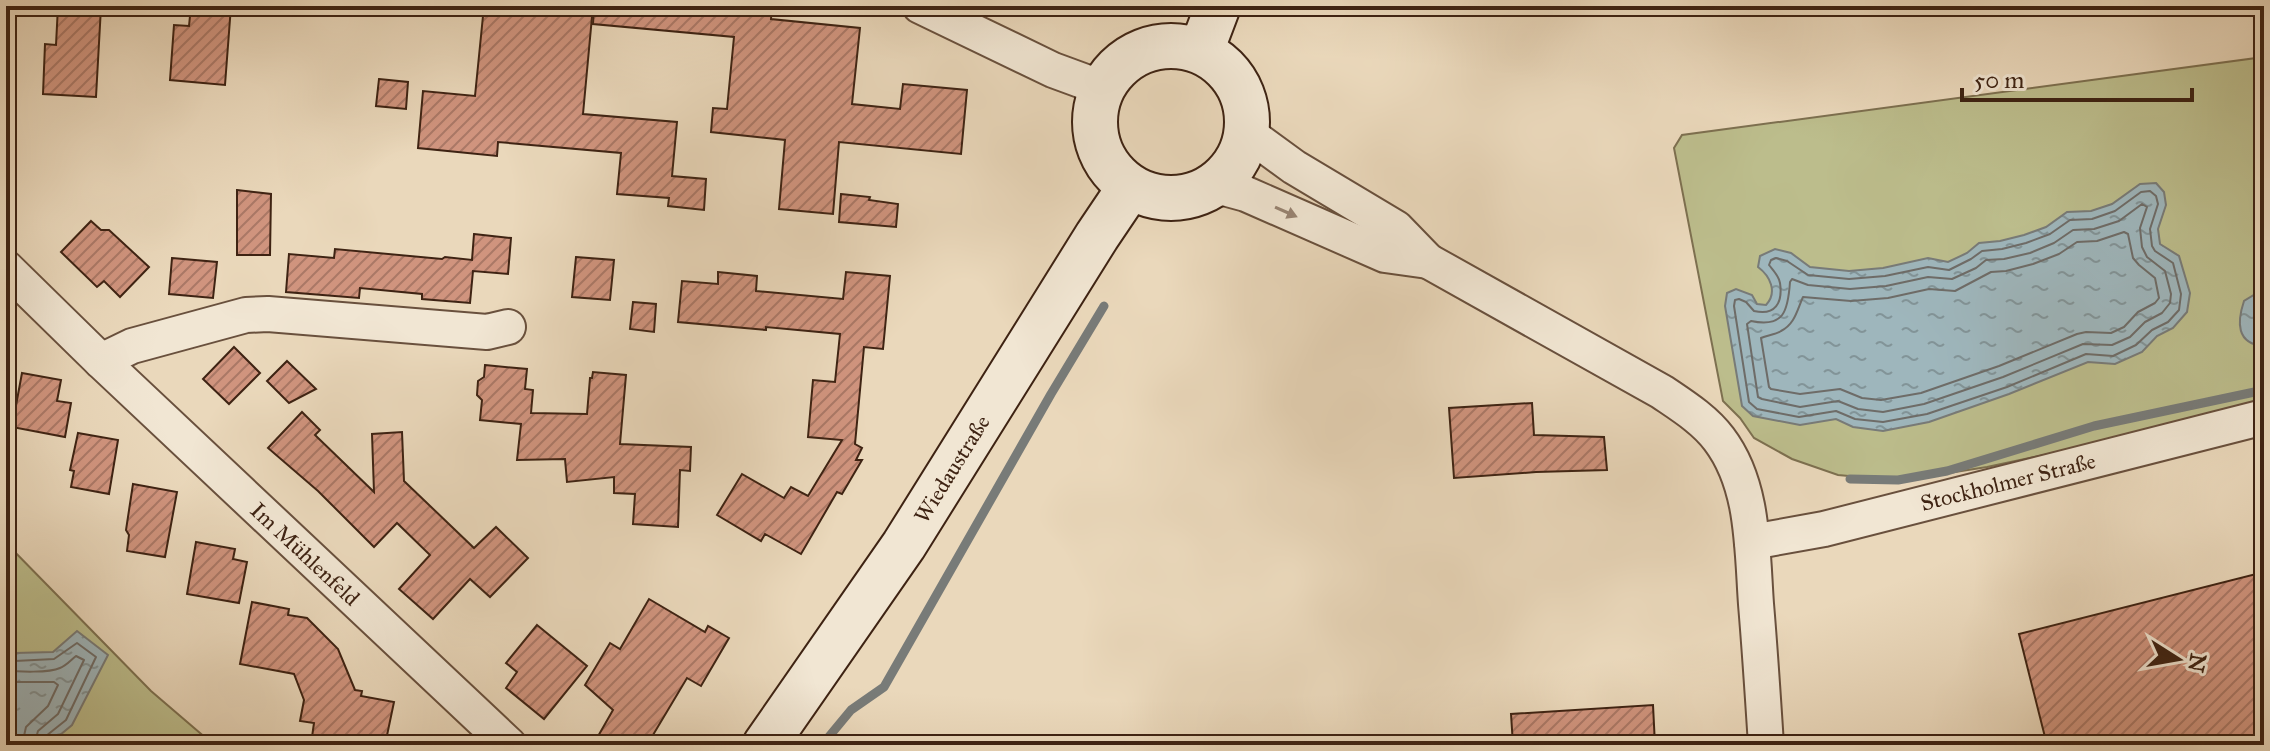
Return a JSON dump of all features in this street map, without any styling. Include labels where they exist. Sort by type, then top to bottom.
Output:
[{"type":"main road","points":[[1201,51],[1218,6]]},
{"type":"main road","points":[[1178,45],[1201,51],[1222,64],[1238,84],[1246,107],[1246,132],[1239,156],[1228,172],[1197,193],[1172,198],[1146,194],[1130,187],[1113,172],[1098,143],[1095,109],[1102,88],[1115,69],[1133,55],[1155,46],[1178,45]]},
{"type":"main road","name":"Wiedaustraße","points":[[765,745],[904,545],[1130,187]]},
{"type":"street","points":[[920,6],[1053,70],[1102,88]]},
{"type":"street","points":[[1246,132],[1294,167],[1396,228],[1428,261],[1662,392],[1718,438],[1741,480],[1752,542],[1766,745]]},
{"type":"street","points":[[1213,185],[1246,194],[1385,255],[1428,261]]},
{"type":"street","name":"Im Mühlenfeld","points":[[6,268],[509,745]]},
{"type":"street","points":[[101,361],[132,346],[246,315],[268,314],[487,332],[508,327]]},
{"type":"street","name":"Stockholmer Straße","points":[[1752,542],[1824,529],[2264,417]]},
{"type":"green space","points":[[2264,57],[2264,405],[2177,427],[1987,467],[1923,477],[1871,478],[1838,475],[1792,459],[1754,438],[1723,401],[1674,148],[1682,135]]},
{"type":"green space","points":[[6,543],[151,691],[214,745],[6,745]]},
{"type":"water","points":[[2156,183],[2164,192],[2166,205],[2158,229],[2160,244],[2179,256],[2190,293],[2187,312],[2173,328],[2157,336],[2142,352],[2115,364],[2088,362],[1929,422],[1883,431],[1853,427],[1836,419],[1800,425],[1753,416],[1742,406],[1725,306],[1727,293],[1736,289],[1752,295],[1757,304],[1766,305],[1770,300],[1771,284],[1758,267],[1760,256],[1775,249],[1791,253],[1810,267],[1849,271],[1883,268],[1928,258],[1948,262],[1979,243],[2024,235],[2046,227],[2067,212],[2091,211],[2112,204],[2140,184]]},
{"type":"water","points":[[2257,293],[2264,293],[2264,346],[2248,341],[2240,324],[2244,301]]},
{"type":"water","points":[[77,631],[108,655],[72,725],[48,745],[6,745],[6,651],[53,652]]},
{"type":"building","points":[[58,6],[101,7],[96,97],[43,94],[45,44],[56,45]]},
{"type":"building","points":[[191,6],[231,6],[225,85],[170,80],[174,25],[189,26]]},
{"type":"building","points":[[484,6],[593,6],[583,114],[677,122],[672,176],[706,179],[704,210],[668,206],[669,198],[617,194],[621,153],[498,142],[497,156],[418,148],[423,91],[475,96]]},
{"type":"building","points":[[594,6],[772,6],[771,19],[860,28],[852,104],[900,109],[903,84],[967,90],[961,154],[839,142],[833,214],[779,209],[785,140],[711,132],[713,108],[727,109],[734,37],[593,24]]},
{"type":"building","points":[[379,79],[408,82],[406,109],[376,106]]},
{"type":"building","points":[[237,190],[271,194],[270,255],[237,255]]},
{"type":"building","points":[[841,194],[898,204],[896,227],[839,222]]},
{"type":"building","points":[[91,221],[101,230],[109,230],[149,267],[120,297],[104,281],[97,287],[61,252]]},
{"type":"building","points":[[474,234],[511,238],[508,274],[473,271],[470,303],[422,299],[422,294],[360,288],[359,298],[286,292],[289,254],[334,258],[335,249],[472,260]]},
{"type":"building","points":[[576,257],[614,260],[610,300],[572,297]]},
{"type":"building","points":[[172,258],[217,262],[213,298],[169,294]]},
{"type":"building","points":[[718,272],[757,276],[756,291],[843,299],[846,272],[890,276],[883,349],[864,347],[855,444],[862,448],[856,460],[862,460],[842,494],[837,492],[801,554],[765,534],[761,541],[717,515],[742,474],[784,498],[791,487],[808,496],[842,440],[808,437],[813,380],[835,382],[840,334],[678,322],[682,281],[718,284]]},
{"type":"building","points":[[633,302],[656,304],[654,332],[630,329]]},
{"type":"building","points":[[234,347],[260,373],[229,404],[203,379]]},
{"type":"building","points":[[287,361],[316,389],[289,403],[267,381]]},
{"type":"building","points":[[485,365],[527,369],[525,389],[533,390],[531,413],[587,414],[593,372],[626,375],[620,444],[691,447],[690,471],[680,470],[678,527],[633,524],[635,494],[614,493],[614,477],[567,482],[565,459],[517,460],[521,424],[480,420],[482,400],[477,395],[478,381],[484,377]]},
{"type":"building","points":[[22,373],[61,380],[57,401],[71,403],[65,437],[12,427]]},
{"type":"building","points":[[1532,403],[1534,435],[1604,437],[1607,470],[1454,478],[1449,408]]},
{"type":"building","points":[[302,412],[320,430],[315,435],[374,492],[372,434],[402,432],[404,481],[474,548],[496,527],[528,558],[490,597],[470,579],[433,619],[399,589],[430,555],[397,523],[374,547],[318,491],[268,448]]},
{"type":"building","points":[[78,433],[118,440],[109,494],[71,487],[74,471],[70,470]]},
{"type":"building","points":[[133,484],[177,492],[165,557],[127,551],[129,535],[126,530]]},
{"type":"building","points":[[196,542],[235,549],[233,559],[247,562],[239,603],[187,594]]},
{"type":"building","points":[[2264,572],[2264,745],[2047,745],[2019,634]]},
{"type":"building","points":[[649,599],[705,632],[708,626],[729,638],[701,686],[687,678],[647,745],[593,745],[613,710],[585,685],[610,643],[620,649]]},
{"type":"building","points":[[252,602],[289,609],[288,615],[307,618],[338,649],[355,690],[362,691],[361,696],[394,702],[385,745],[359,745],[312,737],[314,723],[300,721],[304,700],[294,674],[240,664]]},
{"type":"building","points":[[537,625],[587,666],[544,719],[506,688],[517,672],[506,663]]},
{"type":"building","points":[[1653,705],[1655,745],[1513,745],[1511,714]]},
{"type":"waterway","points":[[822,745],[851,710],[884,687],[1104,306]]},
{"type":"waterway","points":[[1850,479],[1898,480],[1947,471],[2094,426],[2264,390]]}]
